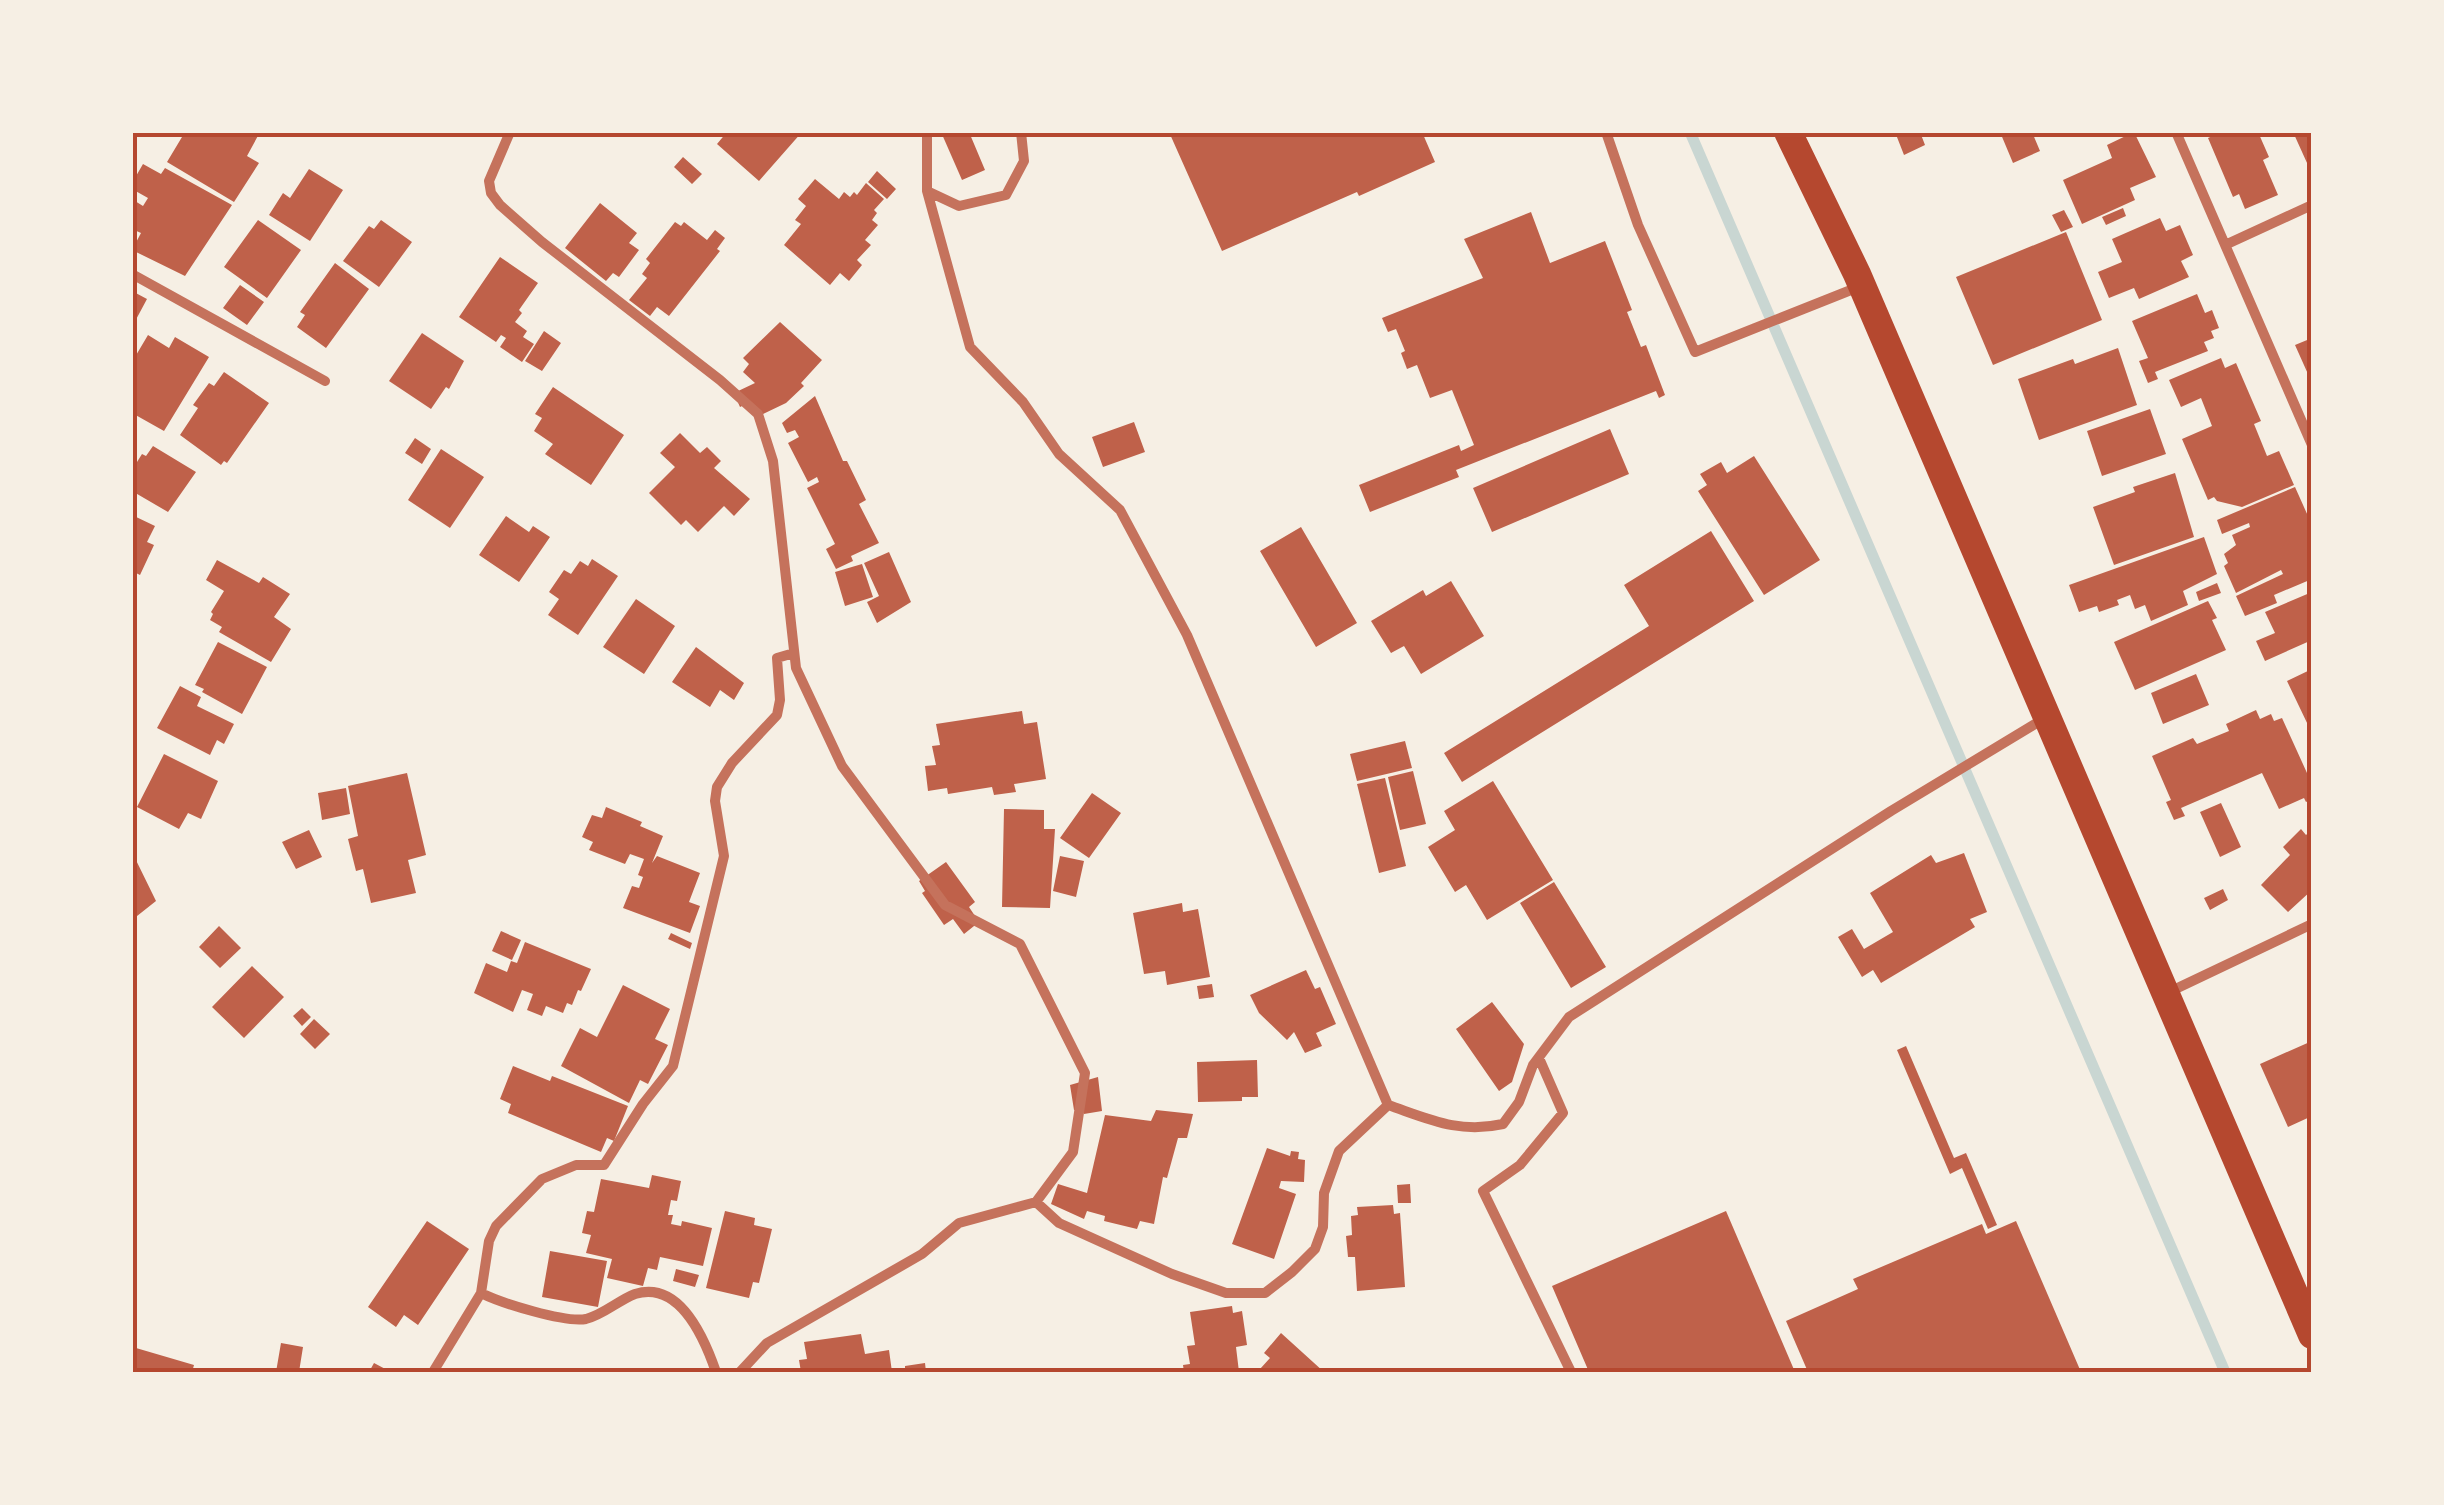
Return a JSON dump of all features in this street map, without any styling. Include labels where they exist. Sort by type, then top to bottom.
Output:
[{"type":"highway","points":[[1788,132],[1862,286],[2312,1335]]},
{"type":"street","points":[[510,132],[490,180],[491,193],[500,205],[758,414],[773,461],[796,668],[842,766],[945,905],[1020,944],[1085,1073],[1072,1152],[1036,1202],[959,1223],[922,1254],[767,1343],[740,1372]]},
{"type":"street","points":[[927,132],[927,191],[970,347],[1022,402],[1059,454],[1120,510],[1188,635],[1388,1105],[1439,1123],[1475,1130],[1503,1124],[1519,1102],[1539,1058],[1568,1017],[2047,716]]},
{"type":"street","points":[[927,191],[959,206],[1006,194],[1024,160],[1020,132]]},
{"type":"street","points":[[1606,132],[1638,225],[1695,352],[1862,286]]},
{"type":"street","points":[[2176,132],[2312,445]]},
{"type":"street","points":[[2225,245],[2312,205]]},
{"type":"street","points":[[132,274],[325,380]]},
{"type":"street","points":[[433,1372],[482,1293],[489,1240],[496,1226],[542,1180],[576,1165],[604,1165],[642,1104],[673,1066],[724,856],[715,801],[717,788],[732,763],[777,715],[777,658],[794,653]]},
{"type":"street","points":[[2166,993],[2312,924]]},
{"type":"street","points":[[1539,1058],[1564,1114],[1520,1165],[1483,1191],[1571,1372]]},
{"type":"street","points":[[1036,1202],[1059,1223],[1172,1274],[1226,1293],[1265,1293],[1315,1249],[1323,1227],[1324,1193],[1340,1152],[1388,1105]]},
{"type":"street","points":[[482,1293],[506,1306],[585,1319],[636,1294],[662,1295],[696,1324],[716,1372]]},
{"type":"building","points":[[185,132],[260,132],[247,156],[259,163],[234,202],[167,162]]},
{"type":"building","points":[[727,132],[802,132],[759,181],[717,144]]},
{"type":"building","points":[[941,132],[969,132],[985,170],[962,180]]},
{"type":"building","points":[[1169,132],[1422,132],[1435,162],[1222,251]]},
{"type":"building","points":[[1895,132],[1920,132],[1925,145],[1904,155]]},
{"type":"building","points":[[2000,132],[2032,132],[2040,151],[2013,163]]},
{"type":"building","points":[[2134,132],[2156,177],[2130,188],[2135,200],[2082,224],[2063,180],[2112,158],[2107,145]]},
{"type":"building","points":[[2222,132],[2258,132],[2269,157],[2263,160],[2278,195],[2245,209],[2239,194],[2233,197],[2208,138]]},
{"type":"building","points":[[2293,132],[2312,132],[2312,174]]},
{"type":"building","points":[[683,157],[702,174],[692,184],[674,167]]},
{"type":"building","points":[[143,164],[161,174],[165,168],[232,205],[185,276],[132,250],[141,233],[132,229],[132,205],[135,201],[143,206],[148,198],[132,189]]},
{"type":"building","points":[[309,169],[343,190],[310,241],[269,215],[283,193],[290,198]]},
{"type":"building","points":[[877,171],[896,189],[887,199],[868,182]]},
{"type":"building","points":[[815,179],[839,199],[844,192],[850,197],[854,192],[857,195],[866,183],[884,199],[874,210],[877,213],[872,220],[878,225],[865,240],[871,245],[857,260],[862,265],[849,281],[840,273],[830,285],[784,245],[801,224],[795,220],[806,206],[798,199]]},
{"type":"building","points":[[600,203],[637,233],[629,243],[639,250],[619,277],[613,273],[606,281],[565,248]]},
{"type":"building","points":[[2123,208],[2126,216],[2106,225],[2102,217]]},
{"type":"building","points":[[2064,210],[2073,227],[2061,232],[2052,215]]},
{"type":"building","points":[[1531,212],[1550,263],[1605,241],[1632,310],[1627,312],[1641,347],[1646,345],[1665,395],[1659,398],[1656,391],[1456,470],[1459,477],[1370,512],[1359,485],[1459,445],[1461,451],[1474,445],[1452,390],[1430,398],[1417,365],[1407,369],[1396,329],[1388,332],[1382,318],[1483,278],[1464,239]]},
{"type":"building","points":[[2160,218],[2166,231],[2180,225],[2193,255],[2181,261],[2189,277],[2139,299],[2134,288],[2109,298],[2098,272],[2122,262],[2112,239]]},
{"type":"building","points":[[258,220],[301,250],[267,298],[224,267]]},
{"type":"building","points":[[381,220],[412,242],[379,287],[343,261],[369,226],[374,229]]},
{"type":"building","points":[[675,222],[681,226],[684,222],[707,240],[715,230],[725,238],[717,249],[720,251],[669,316],[657,307],[650,316],[629,300],[647,278],[642,274],[650,263],[646,259]]},
{"type":"building","points":[[2066,232],[2102,320],[1993,365],[1956,277]]},
{"type":"building","points":[[500,257],[538,283],[515,322],[527,331],[523,337],[534,344],[522,362],[500,347],[506,338],[501,335],[496,342],[459,317]]},
{"type":"building","points":[[335,263],[369,289],[326,348],[297,327],[305,315],[300,312]]},
{"type":"building","points":[[240,285],[264,302],[247,325],[223,308]]},
{"type":"building","points":[[132,291],[147,299],[132,327]]},
{"type":"building","points":[[2197,294],[2205,313],[2212,310],[2219,328],[2211,331],[2214,338],[2204,342],[2208,351],[2155,372],[2158,379],[2148,383],[2139,361],[2148,358],[2132,321]]},
{"type":"building","points":[[780,322],[822,360],[786,403],[755,418],[746,404],[740,407],[734,393],[755,383],[743,372],[749,364],[743,358]]},
{"type":"building","points":[[544,331],[561,343],[542,371],[525,361]]},
{"type":"building","points":[[422,333],[464,361],[449,389],[446,387],[431,409],[389,381]]},
{"type":"building","points":[[148,335],[169,348],[175,337],[209,357],[164,431],[132,413],[132,362]]},
{"type":"building","points":[[2312,338],[2312,383],[2295,345]]},
{"type":"building","points":[[2118,348],[2137,405],[2039,440],[2018,379]]},
{"type":"building","points":[[2221,358],[2225,368],[2236,363],[2261,421],[2254,424],[2267,456],[2279,451],[2294,485],[2242,507],[2214,497],[2208,500],[2182,439],[2212,426],[2201,398],[2181,407],[2169,380]]},
{"type":"building","points":[[224,372],[269,403],[227,463],[221,465],[180,435],[198,408],[193,405],[209,383],[214,386]]},
{"type":"building","points":[[553,387],[624,435],[591,485],[545,454],[553,444],[534,431],[542,418],[535,414]]},
{"type":"building","points":[[815,396],[843,461],[847,461],[866,500],[859,504],[879,543],[851,556],[853,561],[836,569],[826,549],[835,544],[807,488],[819,482],[817,477],[808,482],[788,443],[799,437],[795,430],[787,433],[782,423]]},
{"type":"building","points":[[2150,409],[2166,454],[2102,476],[2087,431]]},
{"type":"building","points":[[1134,422],[1145,452],[1103,467],[1092,437]]},
{"type":"building","points":[[1610,429],[1629,474],[1492,532],[1473,488]]},
{"type":"building","points":[[680,433],[700,453],[707,447],[721,461],[714,468],[750,499],[734,516],[724,506],[698,532],[686,520],[681,525],[649,493],[675,467],[660,453]]},
{"type":"building","points":[[415,438],[431,449],[422,464],[405,453]]},
{"type":"building","points":[[153,446],[196,472],[168,512],[132,491],[132,470],[142,454],[146,456]]},
{"type":"building","points":[[441,449],[484,477],[450,528],[408,500]]},
{"type":"building","points":[[1754,456],[1820,560],[1764,595],[1698,491],[1707,485],[1700,474],[1721,462],[1727,473]]},
{"type":"building","points":[[2175,473],[2194,537],[2114,565],[2093,507],[2135,492],[2133,487]]},
{"type":"building","points":[[2295,487],[2312,525],[2312,579],[2274,595],[2277,603],[2245,616],[2236,596],[2283,574],[2281,570],[2236,593],[2224,566],[2228,563],[2224,554],[2236,545],[2232,535],[2250,527],[2249,523],[2222,534],[2217,520]]},
{"type":"building","points":[[132,515],[155,526],[147,542],[154,545],[140,575],[132,571]]},
{"type":"building","points":[[506,516],[529,532],[533,526],[550,537],[519,582],[479,555]]},
{"type":"building","points":[[1301,527],[1357,623],[1316,647],[1260,551]]},
{"type":"building","points":[[1711,531],[1754,601],[1462,782],[1444,753],[1649,626],[1624,585]]},
{"type":"building","points":[[2204,537],[2217,574],[2183,591],[2188,605],[2151,621],[2145,605],[2135,609],[2130,595],[2117,600],[2119,605],[2099,612],[2097,606],[2079,612],[2069,585]]},
{"type":"building","points":[[889,552],[911,602],[877,623],[867,602],[879,596],[864,563]]},
{"type":"building","points":[[592,559],[618,576],[578,635],[548,615],[559,599],[549,592],[564,570],[571,574],[580,561],[588,566]]},
{"type":"building","points":[[217,560],[259,583],[263,577],[290,594],[274,617],[291,629],[271,662],[219,632],[222,627],[210,620],[224,591],[206,580]]},
{"type":"building","points":[[862,564],[873,597],[845,606],[835,572]]},
{"type":"building","points":[[1451,581],[1484,636],[1421,674],[1404,646],[1391,653],[1371,621],[1423,590],[1426,596]]},
{"type":"building","points":[[2217,583],[2221,593],[2199,601],[2196,592]]},
{"type":"building","points":[[2312,592],[2312,640],[2265,661],[2256,641],[2275,633],[2265,612]]},
{"type":"building","points":[[636,599],[675,626],[644,674],[603,647]]},
{"type":"building","points":[[2208,601],[2226,650],[2135,690],[2114,642]]},
{"type":"building","points":[[218,642],[267,667],[242,714],[195,685]]},
{"type":"building","points":[[696,647],[744,683],[734,700],[720,690],[710,707],[672,682]]},
{"type":"building","points":[[2312,669],[2312,723],[2308,725],[2287,681]]},
{"type":"building","points":[[2196,674],[2209,705],[2163,724],[2151,693]]},
{"type":"building","points":[[180,686],[201,697],[197,706],[234,724],[224,744],[217,740],[210,755],[157,728]]},
{"type":"building","points":[[2256,710],[2260,719],[2271,714],[2274,721],[2282,718],[2312,784],[2312,799],[2306,802],[2304,798],[2279,809],[2262,773],[2181,808],[2185,816],[2174,820],[2166,802],[2171,800],[2152,756],[2193,738],[2197,744],[2229,731],[2226,724]]},
{"type":"building","points":[[1022,711],[1024,724],[1037,722],[1046,779],[1014,784],[1016,792],[994,795],[992,787],[948,794],[947,788],[928,791],[925,766],[936,765],[932,746],[940,745],[936,724]]},
{"type":"building","points":[[1405,741],[1412,768],[1357,781],[1350,754]]},
{"type":"building","points":[[164,754],[218,781],[201,819],[188,813],[179,829],[137,807]]},
{"type":"building","points":[[1413,771],[1426,824],[1400,830],[1388,777]]},
{"type":"building","points":[[407,773],[426,855],[408,860],[416,893],[371,903],[363,869],[356,871],[348,839],[358,836],[348,786]]},
{"type":"building","points":[[1385,778],[1406,866],[1379,873],[1357,784]]},
{"type":"building","points":[[1493,781],[1553,880],[1487,920],[1466,885],[1455,892],[1428,847],[1455,830],[1444,811]]},
{"type":"building","points":[[346,788],[350,814],[322,820],[318,793]]},
{"type":"building","points":[[1092,793],[1121,813],[1089,858],[1060,838]]},
{"type":"building","points":[[2221,803],[2241,847],[2220,857],[2200,812]]},
{"type":"building","points":[[606,807],[663,836],[652,863],[657,856],[700,873],[689,902],[700,906],[690,933],[623,908],[632,886],[639,888],[643,877],[638,875],[644,859],[630,854],[625,864],[589,850],[593,842],[582,837],[592,815],[602,818]]},
{"type":"building","points":[[1004,809],[1044,810],[1044,829],[1055,829],[1050,908],[1002,907]]},
{"type":"building","points":[[2301,829],[2306,835],[2312,829],[2312,890],[2288,912],[2261,885],[2290,855],[2283,847]]},
{"type":"building","points":[[309,830],[322,857],[296,869],[282,842]]},
{"type":"building","points":[[132,852],[156,901],[132,920]]},
{"type":"building","points":[[1964,853],[1987,912],[1970,919],[1975,927],[1881,983],[1873,970],[1862,977],[1838,937],[1852,929],[1864,949],[1893,932],[1870,893],[1931,855],[1936,863]]},
{"type":"building","points":[[1060,856],[1084,861],[1076,897],[1053,891]]},
{"type":"building","points":[[946,862],[975,902],[969,907],[979,922],[964,934],[953,919],[944,925],[922,893],[925,891],[919,881]]},
{"type":"building","points":[[1554,882],[1606,967],[1571,988],[1520,903]]},
{"type":"building","points":[[2223,889],[2228,900],[2210,910],[2204,898]]},
{"type":"building","points":[[1182,903],[1183,912],[1198,909],[1210,977],[1167,985],[1165,971],[1144,974],[1133,913]]},
{"type":"building","points":[[219,926],[241,948],[220,968],[199,947]]},
{"type":"building","points":[[501,931],[521,940],[512,960],[492,951]]},
{"type":"building","points":[[671,933],[692,943],[690,949],[668,939]]},
{"type":"building","points":[[525,942],[591,969],[581,991],[578,990],[572,1005],[567,1003],[563,1013],[546,1006],[542,1016],[527,1010],[533,994],[522,990],[513,1012],[474,993],[486,963],[507,972],[511,961],[517,963]]},
{"type":"building","points":[[252,966],[284,997],[244,1038],[212,1007]]},
{"type":"building","points":[[1306,970],[1315,989],[1320,987],[1336,1024],[1316,1033],[1322,1046],[1305,1053],[1294,1032],[1287,1040],[1259,1013],[1250,995]]},
{"type":"building","points":[[1212,984],[1214,997],[1199,999],[1197,986]]},
{"type":"building","points":[[623,985],[670,1009],[655,1039],[668,1045],[648,1084],[640,1080],[629,1103],[561,1066],[580,1028],[597,1037]]},
{"type":"building","points":[[1492,1002],[1524,1044],[1512,1082],[1499,1091],[1456,1029]]},
{"type":"building","points":[[302,1008],[311,1017],[302,1026],[293,1016]]},
{"type":"building","points":[[314,1019],[330,1034],[315,1049],[300,1034]]},
{"type":"building","points":[[2312,1041],[2312,1116],[2288,1127],[2260,1064]]},
{"type":"building","points":[[1906,1046],[1954,1158],[1966,1153],[1997,1225],[1988,1229],[1962,1168],[1950,1174],[1897,1050]]},
{"type":"building","points":[[1257,1060],[1258,1097],[1198,1102],[1197,1062]]},
{"type":"building","points":[[513,1066],[550,1081],[552,1076],[628,1106],[614,1141],[607,1138],[601,1152],[508,1113],[511,1104],[500,1099]]},
{"type":"building","points":[[1098,1077],[1102,1111],[1084,1114],[1084,1109],[1074,1110],[1070,1085]]},
{"type":"building","points":[[1156,1110],[1193,1114],[1187,1138],[1178,1138],[1167,1178],[1163,1177],[1154,1224],[1140,1221],[1137,1229],[1104,1221],[1105,1216],[1087,1211],[1084,1219],[1051,1204],[1058,1184],[1087,1193],[1105,1115],[1151,1121]]},
{"type":"building","points":[[1267,1148],[1290,1156],[1291,1151],[1299,1152],[1298,1159],[1305,1160],[1304,1182],[1281,1181],[1279,1188],[1296,1194],[1274,1259],[1232,1244]]},
{"type":"building","points":[[652,1175],[681,1181],[677,1201],[671,1200],[671,1224],[681,1226],[682,1221],[712,1228],[703,1266],[660,1257],[657,1270],[648,1268],[643,1286],[607,1278],[612,1259],[586,1253],[591,1235],[582,1233],[587,1211],[594,1212],[601,1179],[649,1188]]},
{"type":"building","points":[[1410,1184],[1411,1203],[1398,1203],[1397,1185]]},
{"type":"building","points":[[1393,1205],[1394,1214],[1400,1213],[1405,1287],[1357,1291],[1355,1257],[1348,1257],[1346,1236],[1352,1235],[1351,1216],[1358,1215],[1357,1207]]},
{"type":"building","points":[[725,1211],[755,1218],[754,1225],[772,1229],[759,1283],[753,1282],[749,1298],[706,1288]]},
{"type":"building","points":[[1726,1211],[1795,1372],[1589,1372],[1552,1286]]},
{"type":"building","points":[[427,1221],[469,1249],[418,1325],[404,1315],[396,1327],[368,1307]]},
{"type":"building","points":[[2016,1221],[2081,1372],[1808,1372],[1786,1321],[1858,1289],[1853,1279],[1982,1224],[1986,1234]]},
{"type":"building","points":[[550,1251],[607,1261],[598,1307],[542,1297]]},
{"type":"building","points":[[676,1269],[699,1275],[695,1287],[673,1281]]},
{"type":"building","points":[[1232,1306],[1233,1313],[1242,1311],[1247,1345],[1236,1347],[1239,1372],[1184,1372],[1183,1365],[1190,1364],[1187,1346],[1195,1345],[1190,1312]]},
{"type":"building","points":[[1281,1333],[1324,1372],[1260,1369],[1270,1358],[1264,1353]]},
{"type":"building","points":[[861,1334],[865,1354],[889,1350],[892,1372],[801,1372],[799,1360],[807,1359],[804,1342]]},
{"type":"building","points":[[281,1343],[303,1347],[299,1372],[276,1372]]},
{"type":"building","points":[[136,1348],[194,1365],[192,1372],[132,1372]]},
{"type":"building","points":[[374,1363],[391,1372],[369,1372]]},
{"type":"building","points":[[925,1363],[926,1372],[905,1372],[905,1366]]},
{"type":"waterway","points":[[1690,132],[2225,1372]]}]
